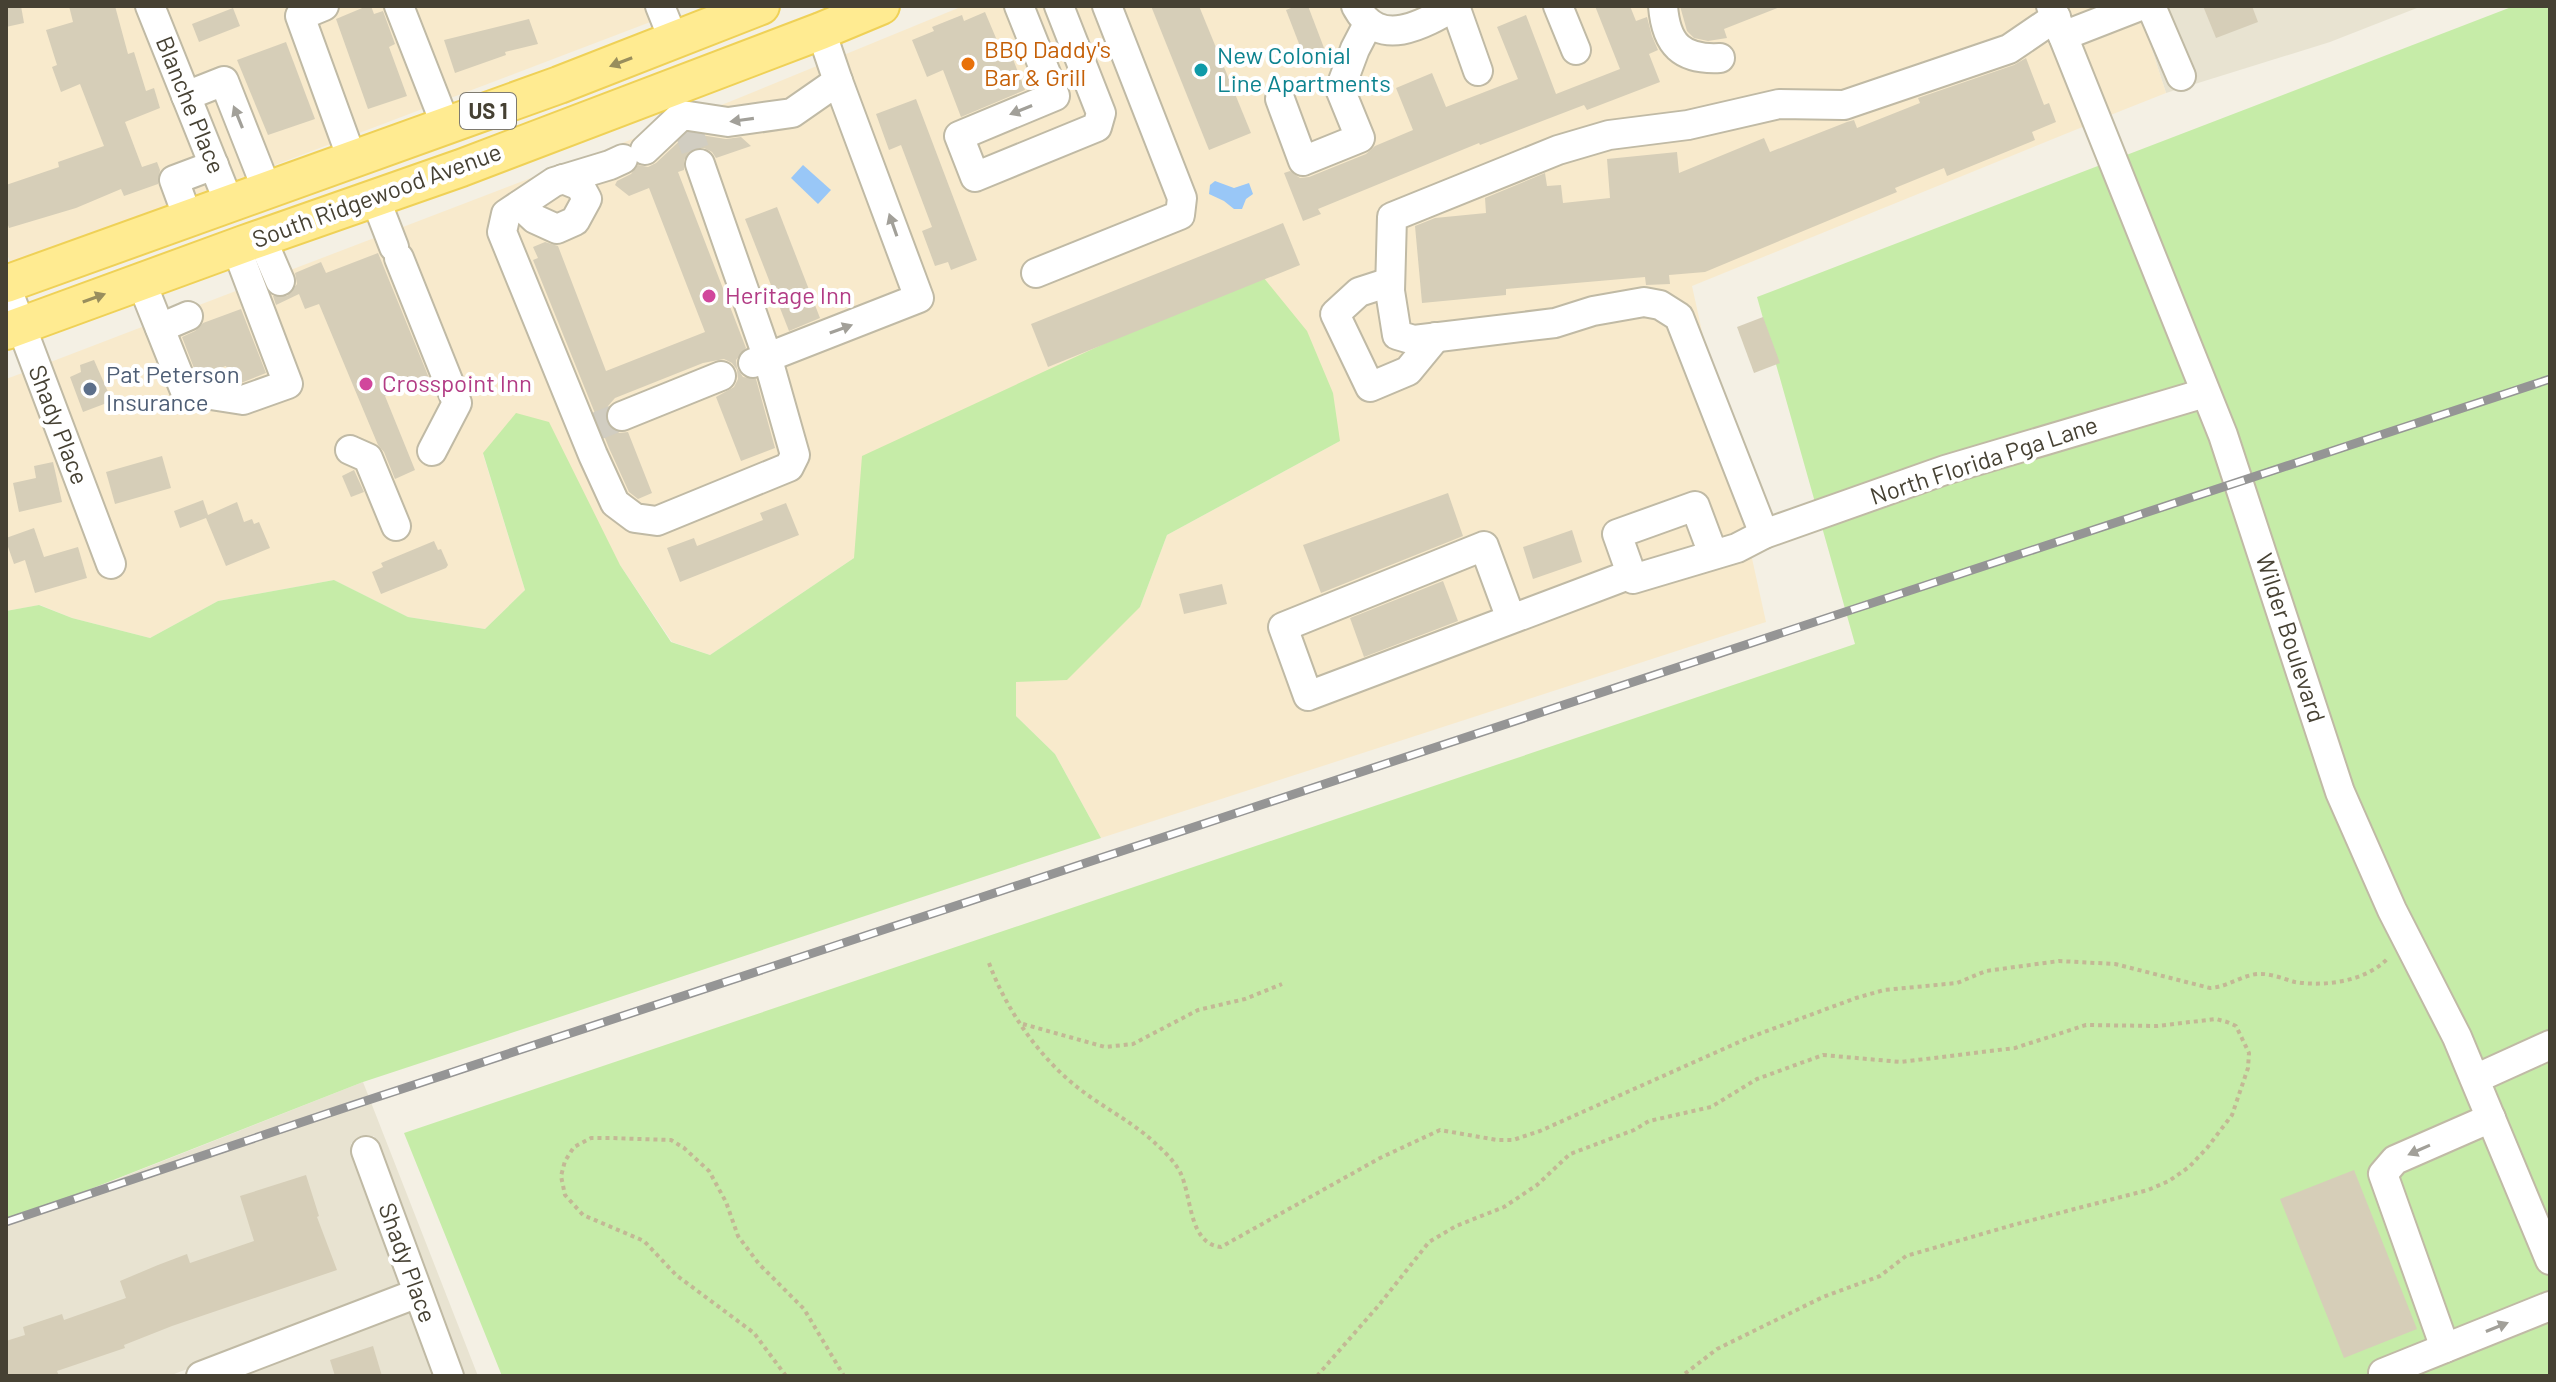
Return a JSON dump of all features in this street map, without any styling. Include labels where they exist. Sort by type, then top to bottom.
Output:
[{"type":"main road","name":"South Ridgewood Avenue","points":[[13,328],[584,122],[683,102],[821,31],[881,6]]},
{"type":"main road","name":"South Ridgewood Avenue","points":[[6,285],[446,126],[753,9]]},
{"type":"main road","points":[[683,102],[691,69],[698,58],[753,9]]},
{"type":"main road","points":[[584,122],[669,64],[675,53],[674,41]]},
{"type":"street","name":"Blanche Place","points":[[150,6],[229,203]]},
{"type":"street","points":[[324,6],[300,16],[352,159]]},
{"type":"street","points":[[399,6],[446,126]]},
{"type":"street","points":[[660,6],[674,41]]},
{"type":"street","points":[[1019,6],[1055,96],[959,136],[975,177],[1097,127],[1101,113],[1059,6]]},
{"type":"street","points":[[1036,273],[1180,215],[1182,198],[1107,6]]},
{"type":"street","points":[[1280,99],[1303,161],[1360,138],[1340,89],[1355,49],[1362,15],[1386,30],[1409,30],[1455,6],[1478,71]]},
{"type":"street","points":[[1558,6],[1576,50]]},
{"type":"street","points":[[1663,6],[1673,42],[1684,54],[1700,59],[1720,58]]},
{"type":"street","points":[[1764,534],[1679,317],[1644,302],[1593,311],[1555,323],[1414,340],[1397,335],[1390,282],[1392,217],[1558,150],[1609,135],[1688,125],[1779,104],[1844,105],[2009,49],[2057,20],[2140,6]]},
{"type":"street","points":[[2151,6],[2181,76]]},
{"type":"street","name":"Wilder Boulevard","points":[[2057,20],[2231,459],[2340,792],[2399,924],[2457,1037],[2550,1260]]},
{"type":"street","points":[[760,360],[919,298],[821,31]]},
{"type":"street","points":[[186,96],[224,81],[267,190]]},
{"type":"street","points":[[700,164],[760,360],[795,455],[789,467],[657,521],[635,518],[615,503],[601,425],[502,232],[506,214],[559,180],[634,154],[683,102],[728,122],[792,113],[838,81]]},
{"type":"street","points":[[549,135],[559,180]]},
{"type":"street","points":[[188,218],[174,180],[214,165]]},
{"type":"street","points":[[520,205],[535,219],[557,229],[575,221],[587,199],[580,186],[559,180]]},
{"type":"street","points":[[375,198],[457,403],[432,451]]},
{"type":"street","points":[[249,242],[280,281]]},
{"type":"street","points":[[141,281],[185,391],[243,400],[288,384],[238,286],[249,242]]},
{"type":"street","points":[[1390,282],[1359,292],[1335,314],[1370,387],[1408,371],[1436,337]]},
{"type":"street","name":"Shady Place","points":[[6,285],[13,328],[111,564]]},
{"type":"street","points":[[160,328],[188,316]]},
{"type":"street","points":[[601,425],[721,376]]},
{"type":"street","name":"North Florida Pga Lane","points":[[1511,619],[1484,546],[1283,627],[1308,696],[1631,574],[1633,579],[1737,548],[1764,534],[1945,470],[2205,393]]},
{"type":"street","points":[[350,450],[368,458],[396,526]]},
{"type":"street","points":[[1631,574],[1617,534],[1695,506],[1713,554]]},
{"type":"street","points":[[2475,1079],[2550,1045]]},
{"type":"street","points":[[2445,1348],[2383,1174],[2395,1160],[2491,1118]]},
{"type":"street","name":"Shady Place","points":[[366,1151],[449,1376]]},
{"type":"street","points":[[201,1376],[418,1293]]},
{"type":"street","points":[[2384,1376],[2383,1373],[2550,1306]]},
{"type":"path","points":[[989,963],[1000,992],[1058,1071],[1154,1142],[1173,1162],[1181,1175],[1194,1221],[1204,1240],[1212,1246],[1221,1247],[1380,1158],[1440,1130],[1513,1140],[1540,1131],[1748,1038],[1870,994],[1906,986],[1957,983],[1986,971],[2059,961],[2124,966],[2210,988],[2225,987],[2258,974],[2309,984],[2329,983],[2369,973],[2384,963],[2393,952],[2399,924]]},
{"type":"path","points":[[1021,1023],[1105,1047],[1119,1047],[1133,1044],[1198,1010],[1245,999],[1282,984]]},
{"type":"path","points":[[1317,1376],[1429,1242],[1456,1226],[1504,1207],[1537,1185],[1570,1154],[1634,1130],[1649,1121],[1711,1107],[1776,1070],[1823,1055],[1901,1062],[2015,1048],[2086,1025],[2157,1026],[2216,1019],[2236,1026],[2249,1053],[2248,1068],[2232,1115],[2189,1167],[2169,1181],[2124,1197],[1906,1256],[1880,1276],[1799,1307],[1717,1349],[1682,1376]]},
{"type":"path","points":[[786,1376],[754,1333],[676,1275],[644,1241],[583,1215],[565,1195],[561,1176],[565,1161],[574,1147],[591,1138],[610,1138],[671,1140],[684,1148],[709,1171],[726,1202],[738,1236],[759,1264],[804,1309],[844,1376]]},
{"type":"shaded area","points":[[6,6],[137,6],[210,189],[11,265],[6,251]]},
{"type":"shaded area","points":[[164,6],[386,6],[425,108],[233,181]]},
{"type":"shaded area","points":[[413,6],[647,6],[653,21],[448,99]]},
{"type":"shaded area","points":[[963,6],[1343,6],[1357,30],[1470,11],[1474,6],[2038,6],[2085,126],[1692,286],[1766,622],[1101,838],[1055,754],[1016,716],[1016,682],[1140,607],[1167,535],[1340,441],[854,558],[710,655],[672,642],[620,565],[483,454],[525,590],[485,629],[408,617],[334,580],[218,601],[150,638],[72,618],[40,605],[6,611],[6,379],[25,372],[102,577],[126,571],[48,363],[729,102]],"holes":[[[1349,75],[1365,149],[1291,164],[1263,92],[1288,85],[1311,145],[1344,132],[1325,82]]]},
{"type":"shaded area","points":[[2065,6],[2138,6],[2166,93],[2108,116]]},
{"type":"shaded area","points":[[2138,6],[2422,6],[2330,42],[2166,93]]},
{"type":"shaded area","points":[[363,1082],[478,1376],[462,1376],[374,1136],[351,1143],[402,1287],[169,1376],[6,1376],[6,1223]]},
{"type":"shaded area","points":[[410,1308],[436,1376],[233,1376]]},
{"type":"green space","points":[[2514,6],[2550,6],[2550,1376],[502,1376],[404,1133],[1855,644],[1757,297]]},
{"type":"green space","points":[[1259,272],[1307,331],[1333,393],[1340,441],[1167,535],[1140,607],[1067,680],[1016,682],[1016,716],[1055,754],[1101,838],[363,1082],[9,1221],[6,1215],[6,611],[39,605],[72,618],[150,638],[218,601],[334,580],[408,617],[485,629],[525,590],[483,453],[516,413],[549,422],[620,565],[671,642],[710,655],[854,558],[862,456]]},
{"type":"water","points":[[803,165],[831,190],[818,204],[791,178]]},
{"type":"water","points":[[1215,181],[1234,188],[1249,183],[1253,194],[1246,199],[1242,209],[1234,209],[1209,194],[1210,185]]},
{"type":"building","points":[[6,6],[21,6],[24,23],[6,27]]},
{"type":"building","points":[[69,6],[115,6],[128,54],[134,52],[146,91],[154,88],[160,108],[125,122],[142,167],[157,162],[160,170],[158,184],[124,196],[121,189],[76,208],[9,228],[6,185],[59,167],[58,162],[104,146],[80,84],[61,92],[52,67],[57,65],[46,30],[73,22]]},
{"type":"building","points":[[371,6],[374,14],[383,11],[395,44],[389,47],[407,96],[368,109],[336,19]]},
{"type":"building","name":"New Colonial Line Apartments","points":[[1151,6],[1199,6],[1251,133],[1209,150]]},
{"type":"building","points":[[1308,6],[1329,61],[1308,67],[1286,10]]},
{"type":"building","points":[[1595,6],[1630,6],[1636,21],[1647,17],[1658,50],[1649,54],[1660,82],[1587,110],[1584,105],[1479,143],[1318,209],[1321,214],[1303,221],[1284,173],[1290,171],[1300,178],[1309,177],[1366,154],[1375,146],[1413,130],[1396,88],[1432,73],[1446,107],[1518,79],[1497,27],[1526,15],[1556,94],[1620,69]]},
{"type":"building","points":[[1680,6],[1780,7],[1724,29],[1727,38],[1708,41],[1694,38],[1687,31]]},
{"type":"building","points":[[2203,6],[2252,6],[2258,22],[2216,38]]},
{"type":"building","points":[[233,8],[240,26],[199,42],[192,24]]},
{"type":"building","name":"BBQ Daddy's Bar & Grill","points":[[985,12],[1004,57],[1011,54],[1025,90],[961,117],[943,70],[927,77],[912,40],[934,31],[932,27],[962,15],[964,21]]},
{"type":"building","points":[[529,19],[538,44],[505,52],[506,55],[455,73],[444,40]]},
{"type":"building","points":[[286,42],[315,119],[268,135],[237,60]]},
{"type":"building","points":[[2026,58],[2044,105],[2049,103],[2056,122],[2032,132],[2035,140],[1947,176],[1944,168],[1895,188],[1897,192],[1705,272],[1669,275],[1670,284],[1646,285],[1645,277],[1506,289],[1506,295],[1422,303],[1415,226],[1435,218],[1486,213],[1485,198],[1545,173],[1547,186],[1561,185],[1563,203],[1610,198],[1607,159],[1677,152],[1679,173],[1764,138],[1770,152],[1854,120],[1857,128],[1920,103],[1918,98]]},
{"type":"building","points":[[916,99],[977,260],[951,270],[948,262],[935,266],[922,231],[932,227],[901,145],[889,150],[876,114]]},
{"type":"building","name":"Heritage Inn","points":[[688,133],[726,139],[741,137],[751,146],[716,158],[704,148],[694,148],[684,160],[684,170],[678,172],[746,348],[736,360],[737,368],[743,377],[756,379],[775,448],[741,461],[716,397],[734,387],[738,379],[737,370],[724,359],[703,363],[615,398],[608,406],[605,414],[607,423],[619,433],[628,432],[652,493],[638,499],[629,492],[609,448],[533,260],[538,258],[533,247],[545,242],[558,246],[606,371],[705,332],[649,188],[629,196],[615,185],[638,165],[648,167],[656,163]]},
{"type":"building","points":[[777,207],[820,318],[789,331],[745,219]]},
{"type":"building","points":[[1283,223],[1300,265],[1048,367],[1031,324]]},
{"type":"building","points":[[378,253],[429,378],[385,396],[415,470],[395,479],[319,304],[305,309],[299,294],[276,305],[273,296],[287,296],[297,284],[295,273],[321,262],[326,273]]},
{"type":"building","points":[[241,309],[266,373],[241,383],[231,381],[226,366],[197,376],[182,337],[203,323]]},
{"type":"building","points":[[1763,317],[1780,363],[1754,373],[1737,327]]},
{"type":"building","name":"Pat Peterson Insurance","points":[[94,360],[112,401],[83,412],[70,377],[81,372],[80,365]]},
{"type":"building","points":[[162,456],[171,488],[115,504],[106,472]]},
{"type":"building","points":[[53,462],[62,502],[19,512],[13,483],[36,478],[34,466]]},
{"type":"building","points":[[354,470],[364,492],[351,497],[342,476]]},
{"type":"building","points":[[1448,493],[1463,536],[1321,593],[1303,545]]},
{"type":"building","points":[[203,500],[208,515],[237,502],[244,522],[252,519],[254,524],[259,522],[270,548],[226,566],[206,518],[180,528],[174,511]]},
{"type":"building","points":[[786,503],[799,535],[680,582],[667,548],[694,538],[697,546],[763,520],[760,513]]},
{"type":"building","points":[[34,528],[44,557],[78,547],[87,578],[35,593],[25,560],[14,564],[6,541],[6,538]]},
{"type":"building","points":[[1572,530],[1582,562],[1533,579],[1523,547]]},
{"type":"building","points":[[434,541],[438,550],[441,549],[448,565],[446,568],[381,594],[372,572],[383,567],[381,563]]},
{"type":"building","points":[[1443,581],[1458,621],[1364,657],[1350,618]]},
{"type":"building","points":[[1222,584],[1227,604],[1184,614],[1179,594]]},
{"type":"building","points":[[2354,1170],[2417,1329],[2344,1358],[2280,1199]]},
{"type":"building","points":[[306,1175],[317,1217],[337,1270],[172,1326],[124,1345],[125,1348],[57,1371],[59,1376],[6,1376],[6,1341],[25,1335],[23,1327],[62,1314],[64,1320],[126,1298],[120,1281],[187,1254],[190,1263],[254,1241],[240,1196]]},
{"type":"building","points":[[373,1346],[382,1376],[335,1376],[330,1360]]},
{"type":"tunnel","points":[[686,123],[700,164]]},
{"type":"tunnel","points":[[597,426],[622,416]]},
{"type":"railway","points":[[6,1222],[2550,379]]},
{"type":"place","name":"BBQ Daddy's Bar & Grill","points":[[968,64]]},
{"type":"place","name":"New Colonial Line Apartments","points":[[1201,70]]},
{"type":"place","name":"Heritage Inn","points":[[709,296]]},
{"type":"place","name":"Crosspoint Inn","points":[[366,384]]},
{"type":"place","name":"Pat Peterson Insurance","points":[[90,389]]}]
